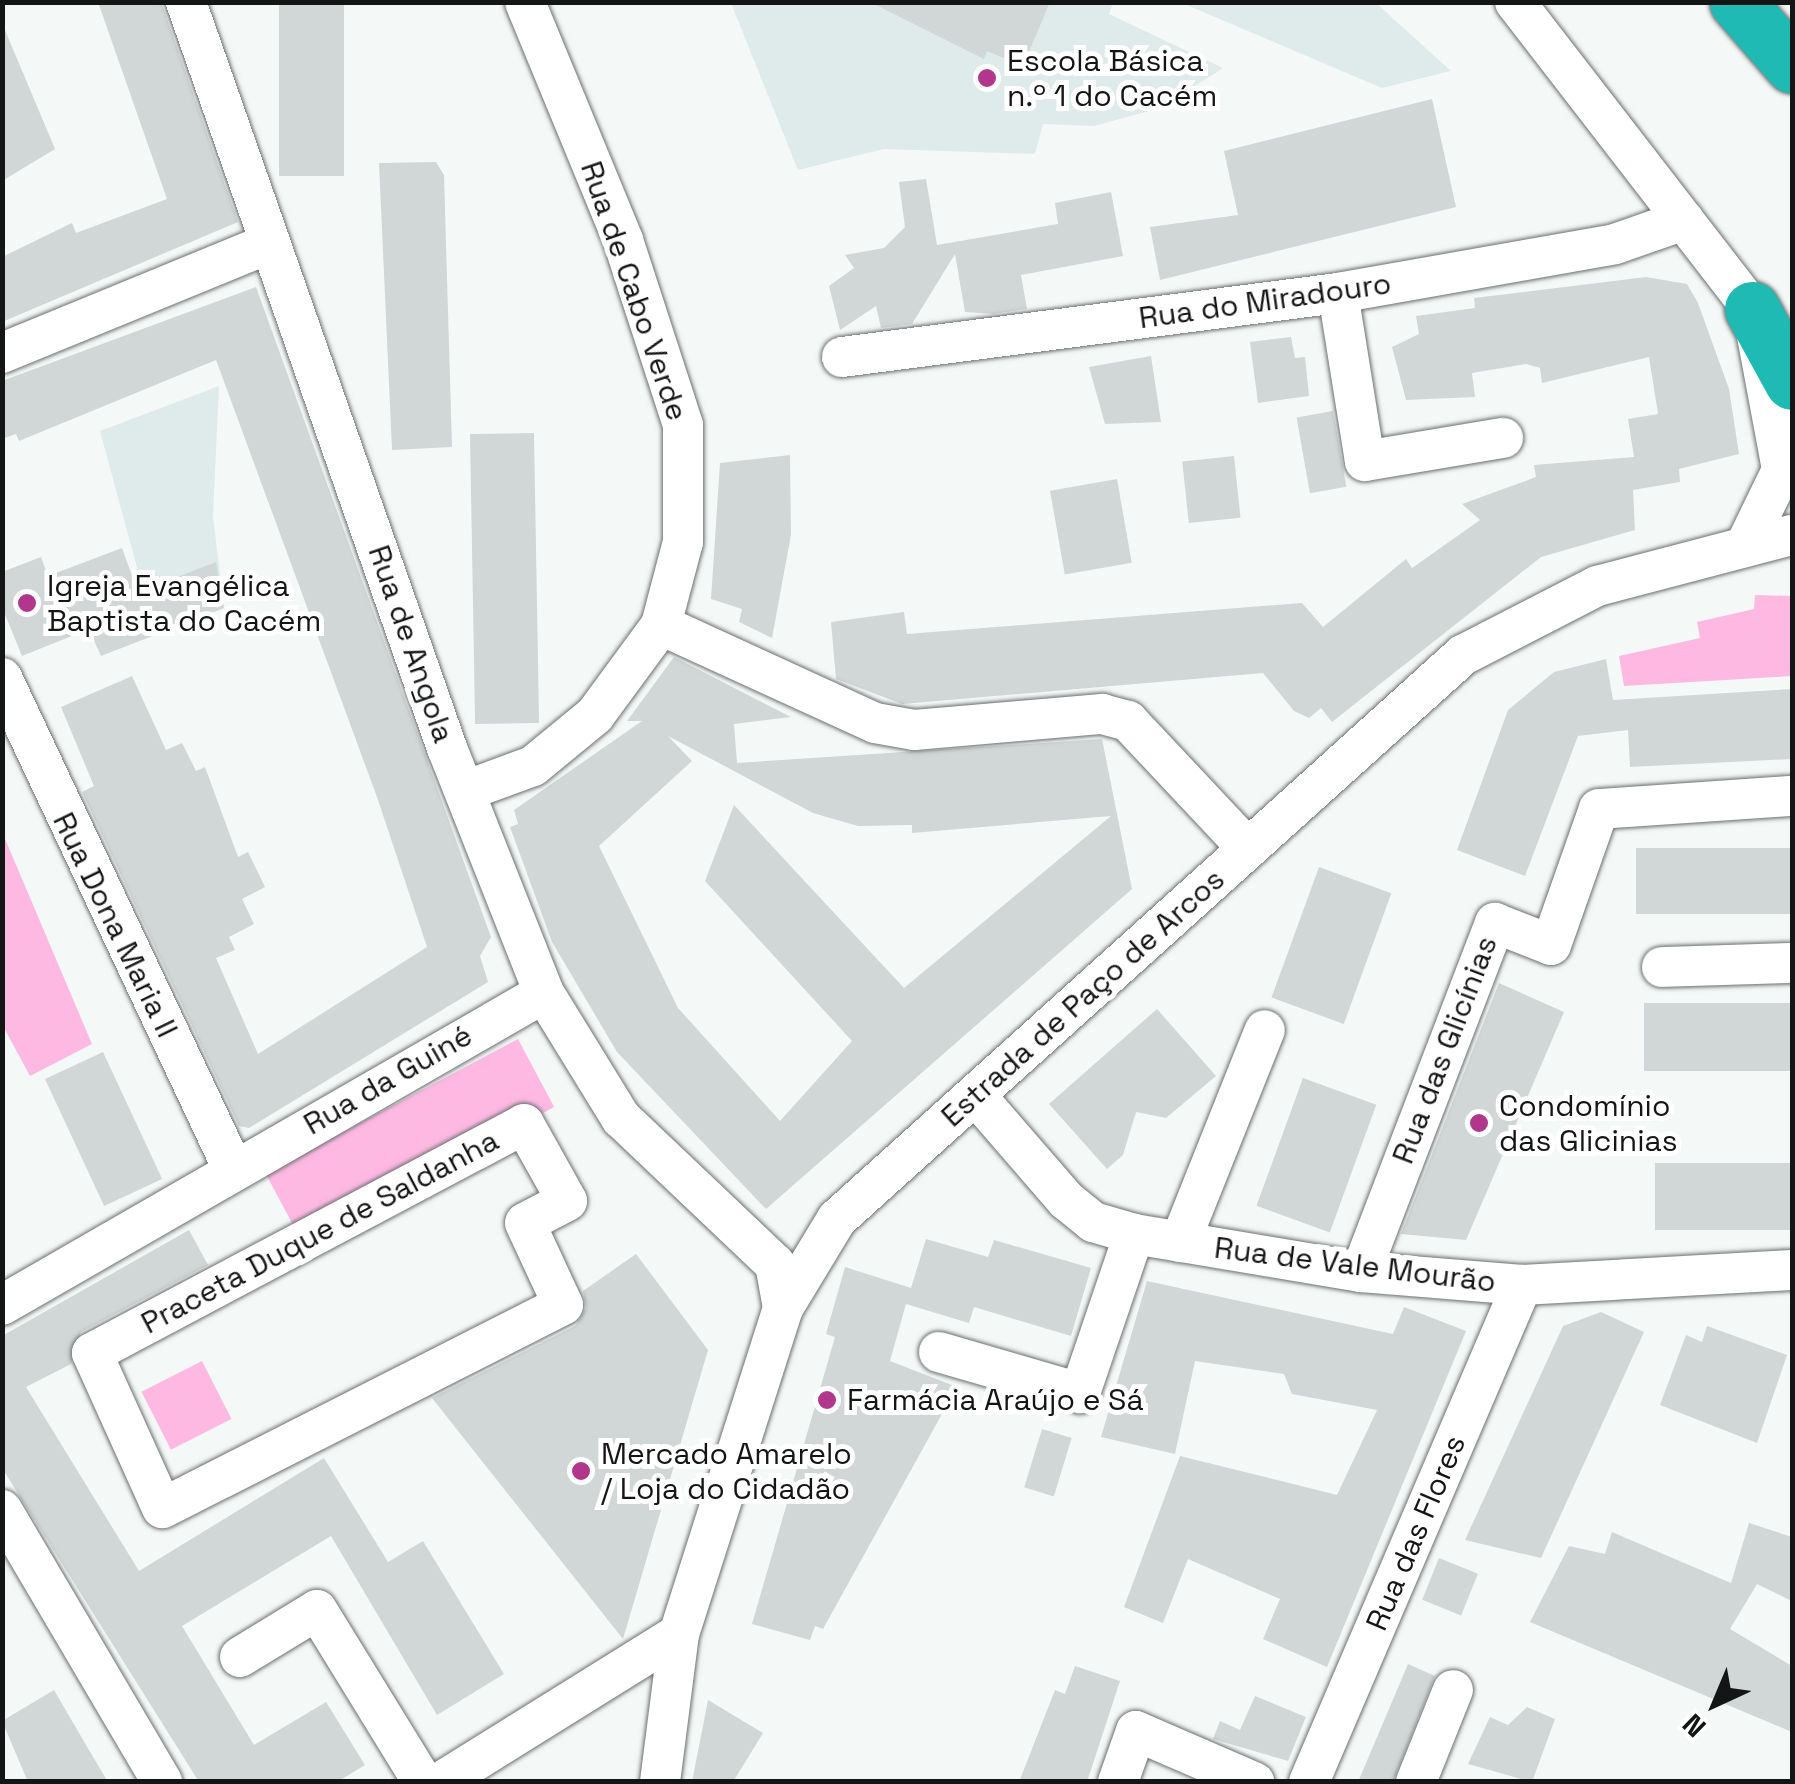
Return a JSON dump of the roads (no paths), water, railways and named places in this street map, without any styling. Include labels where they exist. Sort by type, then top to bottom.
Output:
[{"type":"highway","points":[[1738,2],[1792,64]]},
{"type":"highway","points":[[1752,309],[1790,390]]},
{"type":"street","name":"Rua de Angola","points":[[186,2],[268,244],[465,791],[544,993],[622,1118],[775,1264],[783,1308]]},
{"type":"street","name":"Rua de Cabo Verde","points":[[465,791],[533,766],[594,715],[662,625],[683,542],[682,425],[623,240],[526,2]]},
{"type":"street","points":[[1516,2],[1752,309],[1787,478],[1748,540]]},
{"type":"street","name":"Rua do Miradouro","points":[[842,357],[1338,293],[1615,244],[1684,220]]},
{"type":"street","points":[[2,354],[268,244]]},
{"type":"street","points":[[1338,293],[1366,461],[1503,438]]},
{"type":"street","points":[[1708,559],[1748,540],[1792,535]]},
{"type":"street","points":[[1708,559],[1792,562]]},
{"type":"street","name":"Estrada de Paço de Arcos","points":[[660,1782],[680,1634],[783,1308],[837,1218],[1463,655],[1596,586],[1708,559]]},
{"type":"street","points":[[662,625],[875,723],[914,730],[1102,714],[1128,721],[1248,849]]},
{"type":"street","name":"Rua Dona Maria II","points":[[2,678],[234,1168]]},
{"type":"street","name":"Rua das Glicínias","points":[[1361,1272],[1494,923],[1551,946],[1599,808],[1792,796]]},
{"type":"street","points":[[1662,968],[1792,964]]},
{"type":"street","name":"Rua da Guiné","points":[[2,1306],[92,1269],[234,1168],[544,993]]},
{"type":"street","points":[[1180,1242],[1265,1030]]},
{"type":"street","name":"Rua de Vale Mourão","points":[[976,1096],[1066,1200],[1093,1222],[1134,1234],[1361,1272],[1522,1285],[1792,1270]]},
{"type":"street","name":"Praceta Duque de Saldanha","points":[[524,1124],[567,1202],[524,1223],[563,1305],[162,1508],[92,1353],[524,1124]]},
{"type":"street","points":[[736,1226],[770,1235],[837,1218]]},
{"type":"street","points":[[938,1352],[1080,1393],[1134,1234]]},
{"type":"street","name":"Rua das Flores","points":[[1310,1782],[1522,1285]]},
{"type":"street","points":[[2,1510],[162,1782]]},
{"type":"street","points":[[240,1656],[330,1601],[423,1782]]},
{"type":"street","points":[[441,1782],[680,1634]]},
{"type":"street","points":[[1416,1782],[1454,1690]]},
{"type":"street","points":[[1118,1782],[1136,1732],[1254,1782]]},
{"type":"place","name":"Escola Básica n.º 1 do Cacém","points":[[987,78]]},
{"type":"place","name":"Igreja Evangélica Baptista do Cacém","points":[[27,603]]},
{"type":"place","name":"Condomínio das Glicinias","points":[[1479,1123]]},
{"type":"place","name":"Farmácia Araújo e Sá","points":[[827,1400]]},
{"type":"place","name":"Mercado Amarelo / Loja do Cidadão","points":[[581,1471]]}]
